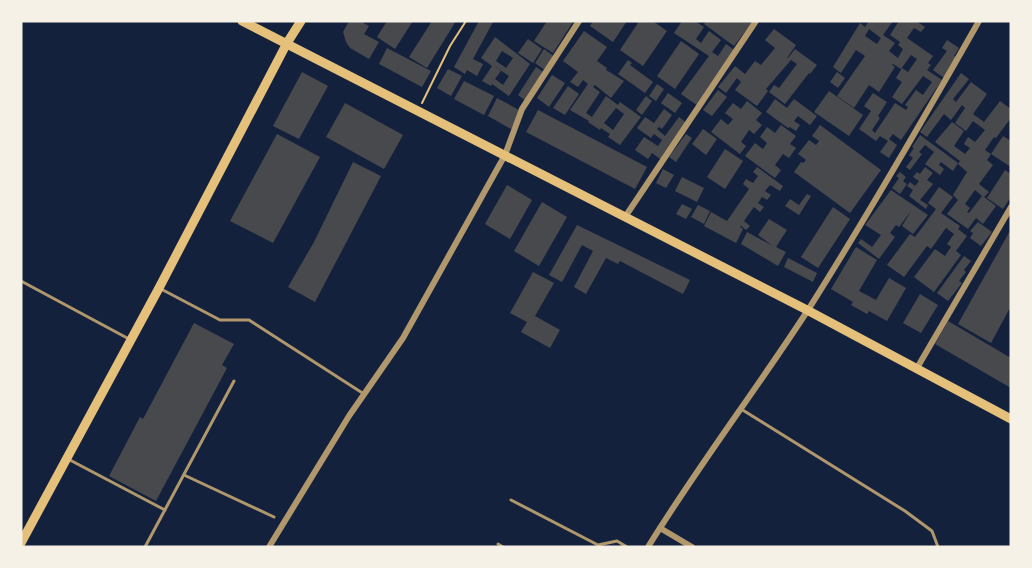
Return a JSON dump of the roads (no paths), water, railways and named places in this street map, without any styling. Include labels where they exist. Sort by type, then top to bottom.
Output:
[{"type":"main road","points":[[242,21],[807,310],[1011,419]]},
{"type":"main road","points":[[21,543],[159,288],[287,43],[301,21]]},
{"type":"street","points":[[269,547],[364,394],[403,338],[505,155],[522,109],[579,21]]},
{"type":"street","points":[[625,217],[756,21]]},
{"type":"street","points":[[648,547],[807,310],[979,21]]},
{"type":"street","points":[[918,368],[1011,207]]},
{"type":"street","points":[[660,528],[692,547]]},
{"type":"lane","points":[[21,281],[131,340]]},
{"type":"lane","points":[[159,288],[220,320],[249,320],[364,394]]},
{"type":"lane","points":[[145,547],[234,381]]},
{"type":"lane","points":[[740,408],[905,512],[932,531],[938,547]]},
{"type":"lane","points":[[67,459],[165,510]]},
{"type":"lane","points":[[184,475],[274,517]]},
{"type":"lane","points":[[511,500],[598,545],[617,541],[627,547]]},
{"type":"lane","points":[[498,544],[503,547]]}]
